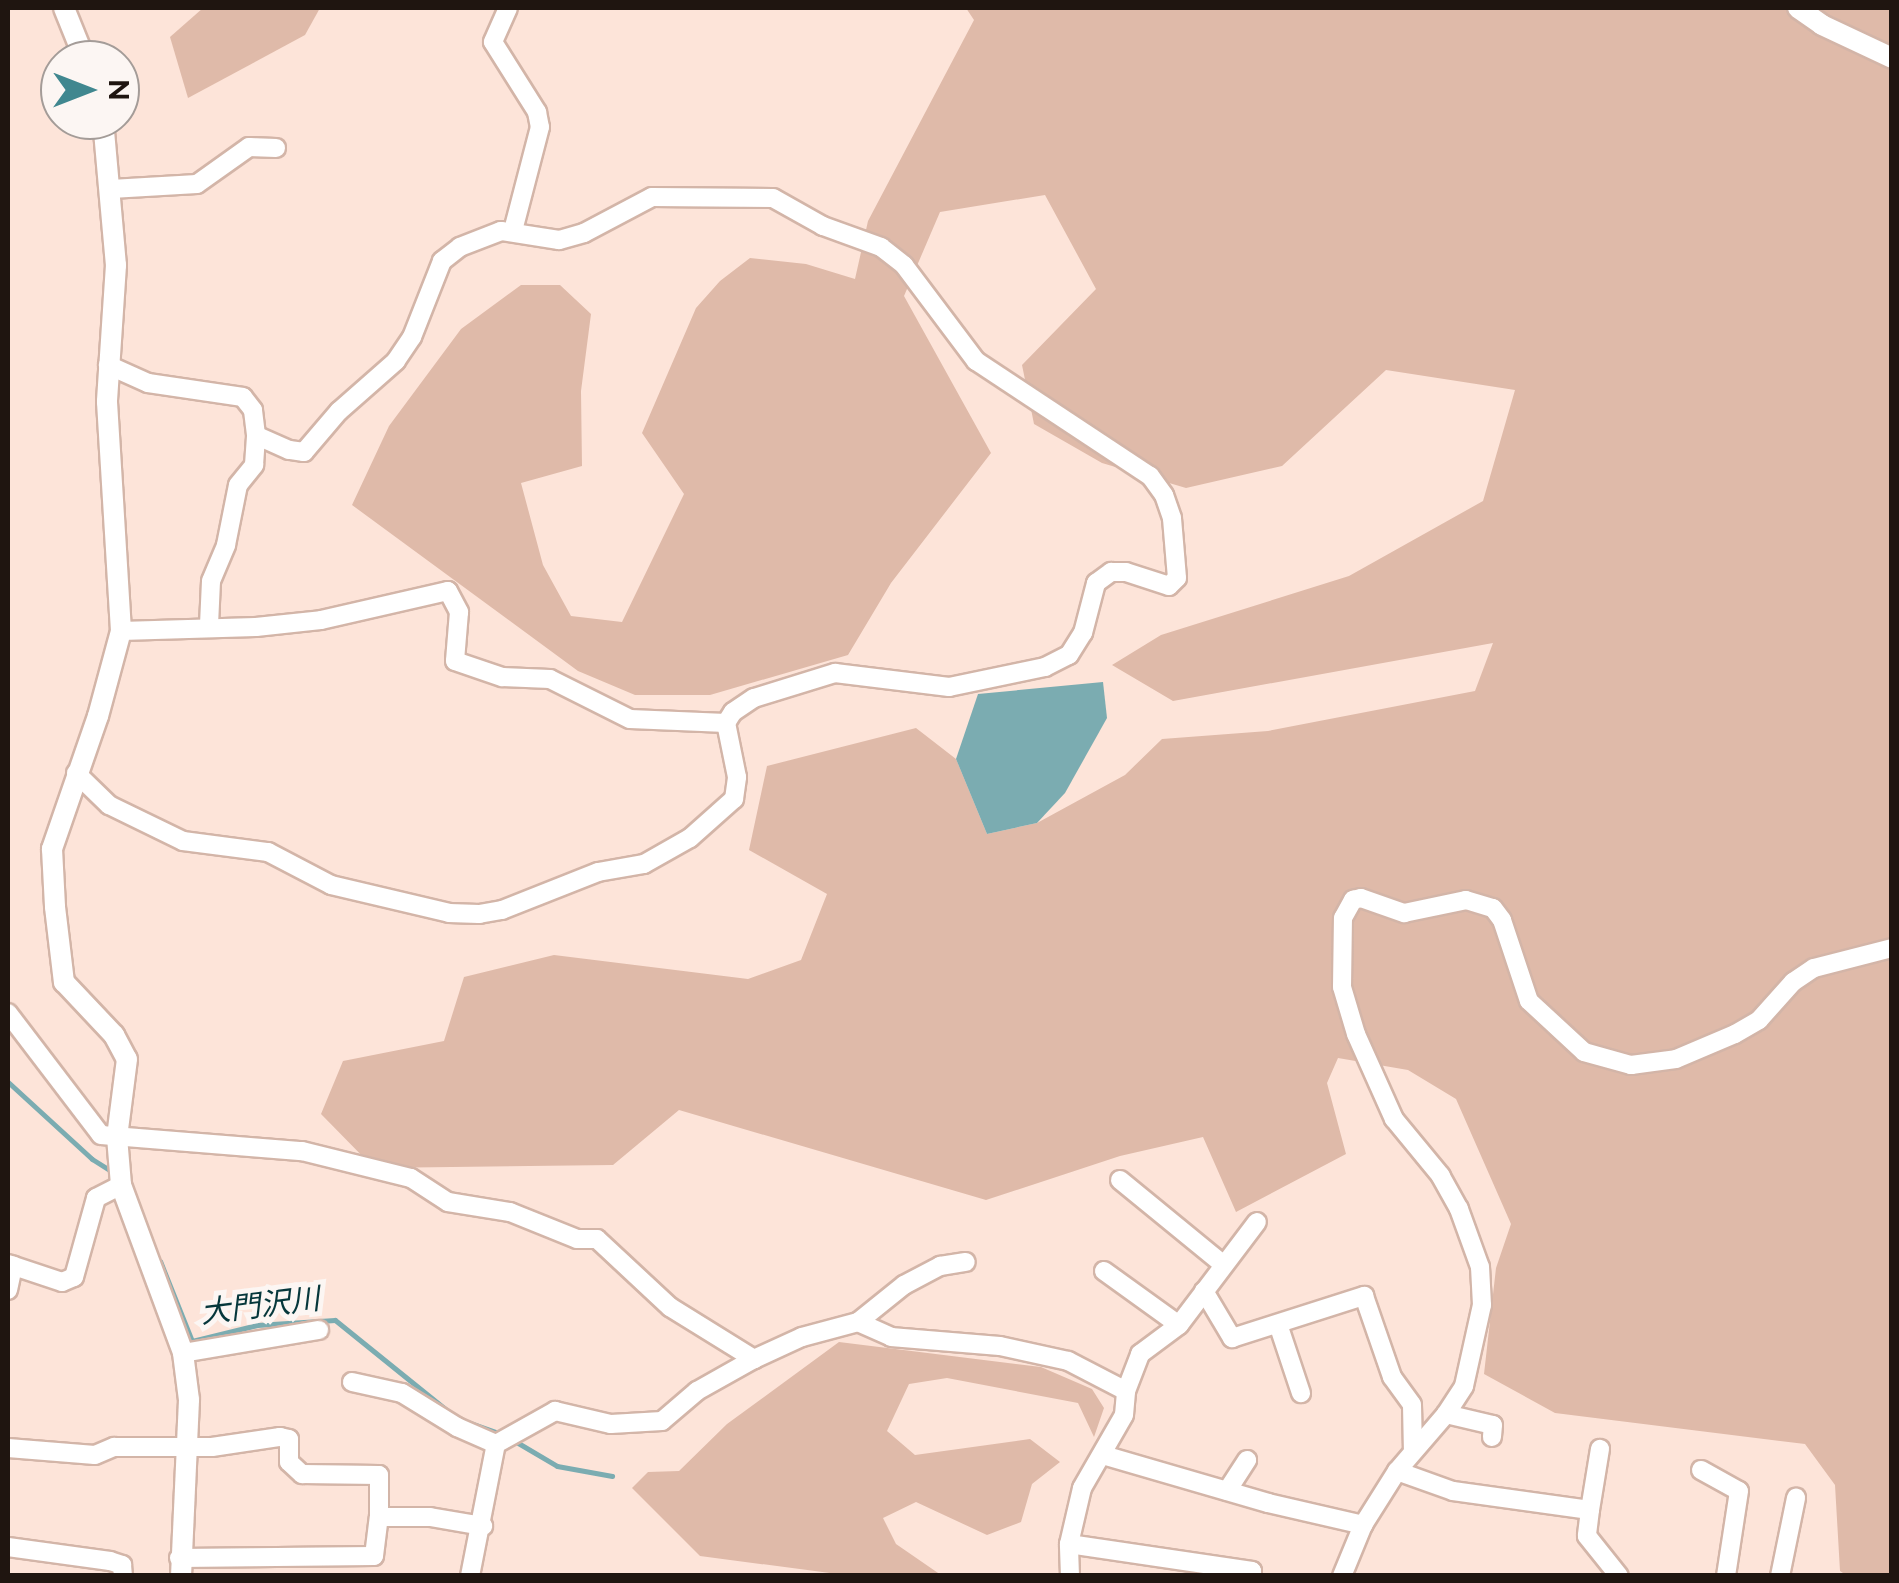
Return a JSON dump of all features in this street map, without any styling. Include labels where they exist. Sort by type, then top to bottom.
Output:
[{"type":"street","points":[[64,8],[77,40]]},
{"type":"street","points":[[508,8],[494,30],[493,42],[537,112],[540,128],[512,231]]},
{"type":"street","points":[[1798,8],[1822,25],[1892,58]]},
{"type":"street","points":[[8,1448],[95,1455],[114,1447],[186,1447],[289,1439],[290,1462],[302,1474],[378,1476],[379,1517],[374,1556],[180,1567],[186,1447],[190,1400],[183,1353],[120,1184],[117,1137],[128,1059],[114,1036],[64,982],[58,953],[52,849],[98,716],[121,631],[108,365],[116,264],[105,140]]},
{"type":"street","points":[[111,189],[197,184],[249,147],[276,148]]},
{"type":"street","points":[[76,773],[110,805],[183,841],[268,852],[291,860],[331,886],[449,913],[502,910],[598,872],[644,864],[690,838],[734,799],[738,777],[726,723],[733,712],[754,698],[835,674],[950,688],[1046,668],[1069,655],[1082,633],[1096,583],[1111,572],[1126,572],[1169,586],[1177,578],[1178,556],[1164,495],[1150,476],[976,361],[904,264],[881,247],[823,226],[792,205],[773,198],[672,194],[652,198],[584,234],[559,240],[512,231],[460,247],[442,261],[412,337],[396,361],[339,411],[304,452],[256,435]]},
{"type":"street","points":[[108,365],[148,383],[243,397],[252,410],[256,435],[254,465],[238,485],[226,545],[212,580],[209,625]]},
{"type":"street","points":[[121,631],[209,625],[256,627],[322,620],[448,591],[459,612],[455,661],[502,677],[550,680],[630,719],[726,723]]},
{"type":"street","points":[[1347,1574],[1363,1525],[1396,1471],[1446,1414],[1464,1386],[1482,1305],[1480,1266],[1459,1209],[1441,1176],[1394,1119],[1356,1034],[1342,986],[1347,904],[1361,898],[1404,913],[1466,900],[1482,902],[1502,920],[1529,1001],[1584,1052],[1631,1065],[1676,1059],[1736,1034],[1759,1020],[1793,982],[1814,968],[1892,948]]},
{"type":"street","points":[[8,1013],[101,1135],[302,1151],[410,1178],[448,1202],[510,1212],[577,1238],[597,1238],[670,1307],[754,1359]]},
{"type":"street","points":[[1120,1180],[1224,1265]]},
{"type":"street","points":[[8,1290],[10,1265],[62,1282],[74,1277],[96,1198],[120,1184]]},
{"type":"street","points":[[1070,1576],[1069,1544],[1082,1488],[1124,1415],[1126,1390],[1140,1354],[1179,1325],[1257,1222]]},
{"type":"street","points":[[496,1444],[555,1412],[610,1424],[662,1421],[698,1391],[754,1359],[802,1337],[858,1322],[904,1285],[940,1266],[966,1262]]},
{"type":"street","points":[[1104,1272],[1179,1325]]},
{"type":"street","points":[[1204,1291],[1232,1338],[1364,1296],[1392,1377],[1412,1405],[1413,1451]]},
{"type":"street","points":[[858,1322],[891,1338],[1000,1346],[1068,1361],[1126,1390]]},
{"type":"street","points":[[1278,1324],[1301,1394]]},
{"type":"street","points":[[183,1353],[319,1330]]},
{"type":"street","points":[[352,1382],[402,1393],[457,1427],[496,1444]]},
{"type":"street","points":[[1446,1414],[1492,1425],[1492,1438]]},
{"type":"street","points":[[470,1576],[496,1444]]},
{"type":"street","points":[[1600,1449],[1587,1536],[1618,1576]]},
{"type":"street","points":[[1103,1455],[1363,1525]]},
{"type":"street","points":[[1228,1491],[1247,1460]]},
{"type":"street","points":[[1701,1470],[1739,1491],[1726,1576]]},
{"type":"street","points":[[1396,1471],[1453,1491],[1590,1510]]},
{"type":"street","points":[[1780,1576],[1796,1498]]},
{"type":"street","points":[[379,1517],[430,1517],[482,1526]]},
{"type":"street","points":[[1069,1544],[1252,1571],[1251,1576]]},
{"type":"street","points":[[8,1547],[110,1561],[122,1565],[123,1576]]},
{"type":"shaded area","points":[[203,8],[320,8],[305,35],[188,98],[170,37]]},
{"type":"shaded area","points":[[966,8],[1891,8],[1891,1575],[1846,1575],[1840,1571],[1835,1485],[1805,1444],[1555,1413],[1484,1374],[1496,1268],[1511,1224],[1456,1099],[1408,1070],[1338,1058],[1327,1083],[1346,1154],[1236,1212],[1203,1137],[1120,1156],[986,1200],[679,1110],[613,1165],[374,1168],[321,1114],[343,1061],[444,1041],[464,977],[554,955],[748,979],[801,960],[827,894],[749,850],[767,766],[916,728],[956,759],[987,834],[1037,823],[1125,775],[1162,739],[1268,731],[1475,691],[1493,643],[1173,701],[1112,665],[1161,635],[1349,576],[1483,501],[1515,390],[1386,370],[1282,466],[1186,488],[1102,463],[1034,424],[1022,365],[1096,289],[1045,195],[940,212],[904,296],[991,453],[891,583],[848,655],[710,695],[635,695],[578,671],[352,505],[389,426],[461,329],[521,285],[560,285],[591,314],[581,391],[582,466],[521,483],[543,565],[571,616],[622,622],[684,494],[642,433],[696,308],[720,281],[750,258],[806,264],[855,279],[868,221],[974,20]]},
{"type":"shaded area","points":[[839,1342],[1041,1367],[1092,1389],[1104,1408],[1094,1437],[1078,1403],[947,1378],[909,1384],[887,1431],[915,1455],[1030,1439],[1060,1462],[1032,1484],[1021,1522],[987,1535],[916,1502],[883,1518],[896,1544],[941,1575],[845,1575],[700,1556],[632,1488],[648,1472],[679,1471],[727,1424]]},
{"type":"water","points":[[1103,682],[1107,718],[1065,793],[1037,823],[987,834],[956,759],[978,694]]},
{"type":"waterway","name":"大門沢川","points":[[8,1082],[92,1159],[114,1173]]},
{"type":"waterway","name":"大門沢川","points":[[160,1261],[192,1341],[257,1325],[335,1320],[449,1412]]},
{"type":"waterway","name":"大門沢川","points":[[462,1420],[504,1435]]},
{"type":"waterway","name":"大門沢川","points":[[513,1440],[557,1466],[612,1476]]}]
